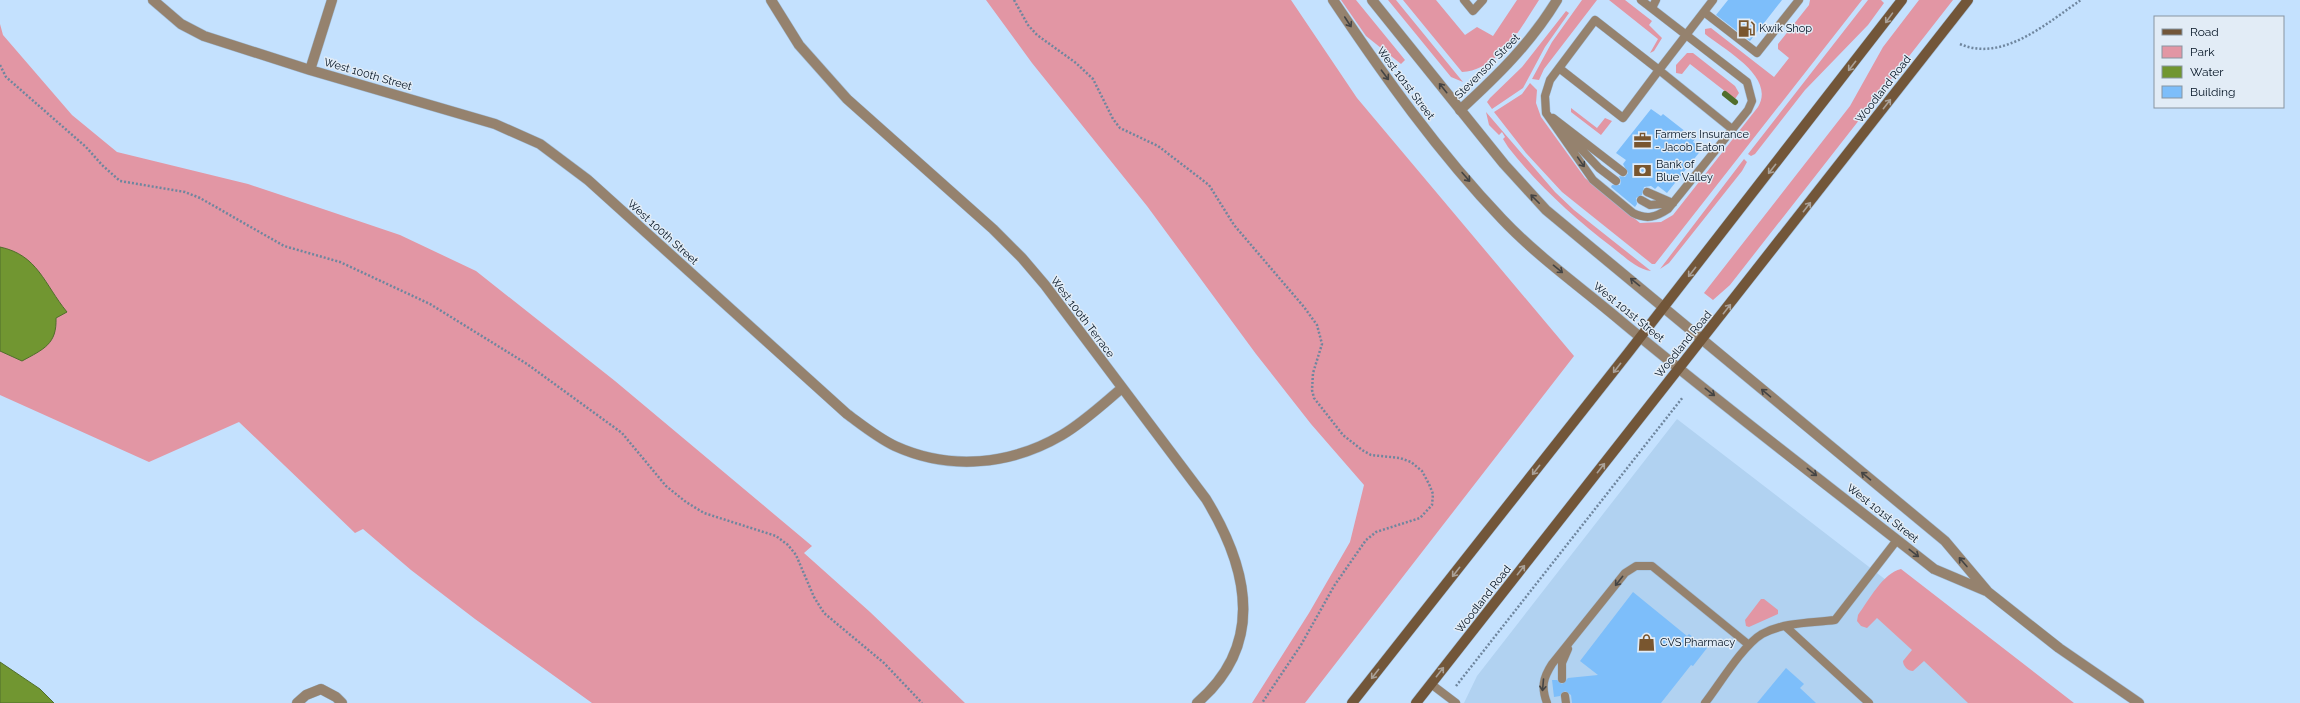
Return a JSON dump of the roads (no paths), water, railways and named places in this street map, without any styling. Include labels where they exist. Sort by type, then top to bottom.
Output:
[{"type":"main road","points":[[1352,703],[1664,308],[1902,0]]},
{"type":"main road","name":"Woodland Road","points":[[1416,703],[1968,0]]},
{"type":"street","name":"West 100th Street","points":[[153,0],[181,24],[204,36],[310,70],[495,124],[540,144],[588,180],[847,414],[895,446],[926,456],[958,462],[986,461],[1010,457],[1062,434],[1085,419],[1122,388]]},
{"type":"street","points":[[310,70],[332,0]]},
{"type":"street","name":"West 100th Terrace","points":[[771,0],[799,45],[842,94],[993,229],[1022,258],[1045,285],[1206,499],[1222,526],[1234,554],[1243,606],[1241,634],[1234,657],[1224,676],[1197,703]]},
{"type":"street","name":"West 101st Street","points":[[1333,0],[1362,44],[1438,146],[1502,219],[1534,250],[1640,337],[1934,569],[1988,592]]},
{"type":"street","name":"West 101st Street","points":[[1372,0],[1525,189],[1546,210],[1945,541],[1988,592],[2059,648],[2139,703]]},
{"type":"street","name":"Stevenson Street","points":[[1460,110],[1489,84],[1528,43],[1557,0]]},
{"type":"street","points":[[297,703],[306,695],[321,690],[336,697],[342,703]]},
{"type":"lane","points":[[1464,0],[1473,11],[1482,0]]},
{"type":"lane","points":[[1641,0],[1747,82],[1752,101],[1732,129],[1673,203],[1660,214],[1650,218],[1640,217],[1633,213],[1594,180],[1546,113],[1545,96],[1548,86],[1559,68],[1595,20],[1732,129]]},
{"type":"lane","points":[[1652,8],[1656,0]]},
{"type":"lane","points":[[1559,68],[1623,118],[1713,0]]},
{"type":"lane","points":[[1704,12],[1757,53],[1799,0]]},
{"type":"lane","points":[[1546,113],[1623,172]]},
{"type":"lane","points":[[1546,113],[1599,168],[1616,181]]},
{"type":"lane","points":[[1647,192],[1673,203]]},
{"type":"lane","points":[[1641,200],[1650,205],[1673,203]]},
{"type":"lane","points":[[1705,703],[1749,645],[1762,634],[1785,626],[1835,620],[1897,540]]},
{"type":"lane","points":[[1547,703],[1543,692],[1544,677],[1625,573],[1636,566],[1652,566],[1749,645]]},
{"type":"lane","points":[[1785,626],[1868,703]]},
{"type":"lane","points":[[1562,679],[1562,663],[1571,641]]},
{"type":"lane","points":[[1431,684],[1456,703]]},
{"type":"water","points":[[0,247],[13,251],[32,264],[67,312],[56,318],[54,334],[48,345],[22,361],[0,351]]},
{"type":"water","points":[[0,662],[40,689],[54,703],[0,703]]},
{"type":"waterway","points":[[1725,94],[1735,102]]},
{"type":"place","name":"Kwik Shop","points":[[1746,28]]},
{"type":"place","name":"Farmers Insurance - Jacob Eaton","points":[[1642,140]]},
{"type":"place","name":"Bank of Blue Valley","points":[[1643,170]]},
{"type":"place","name":"CVS Pharmacy","points":[[1647,642]]}]
